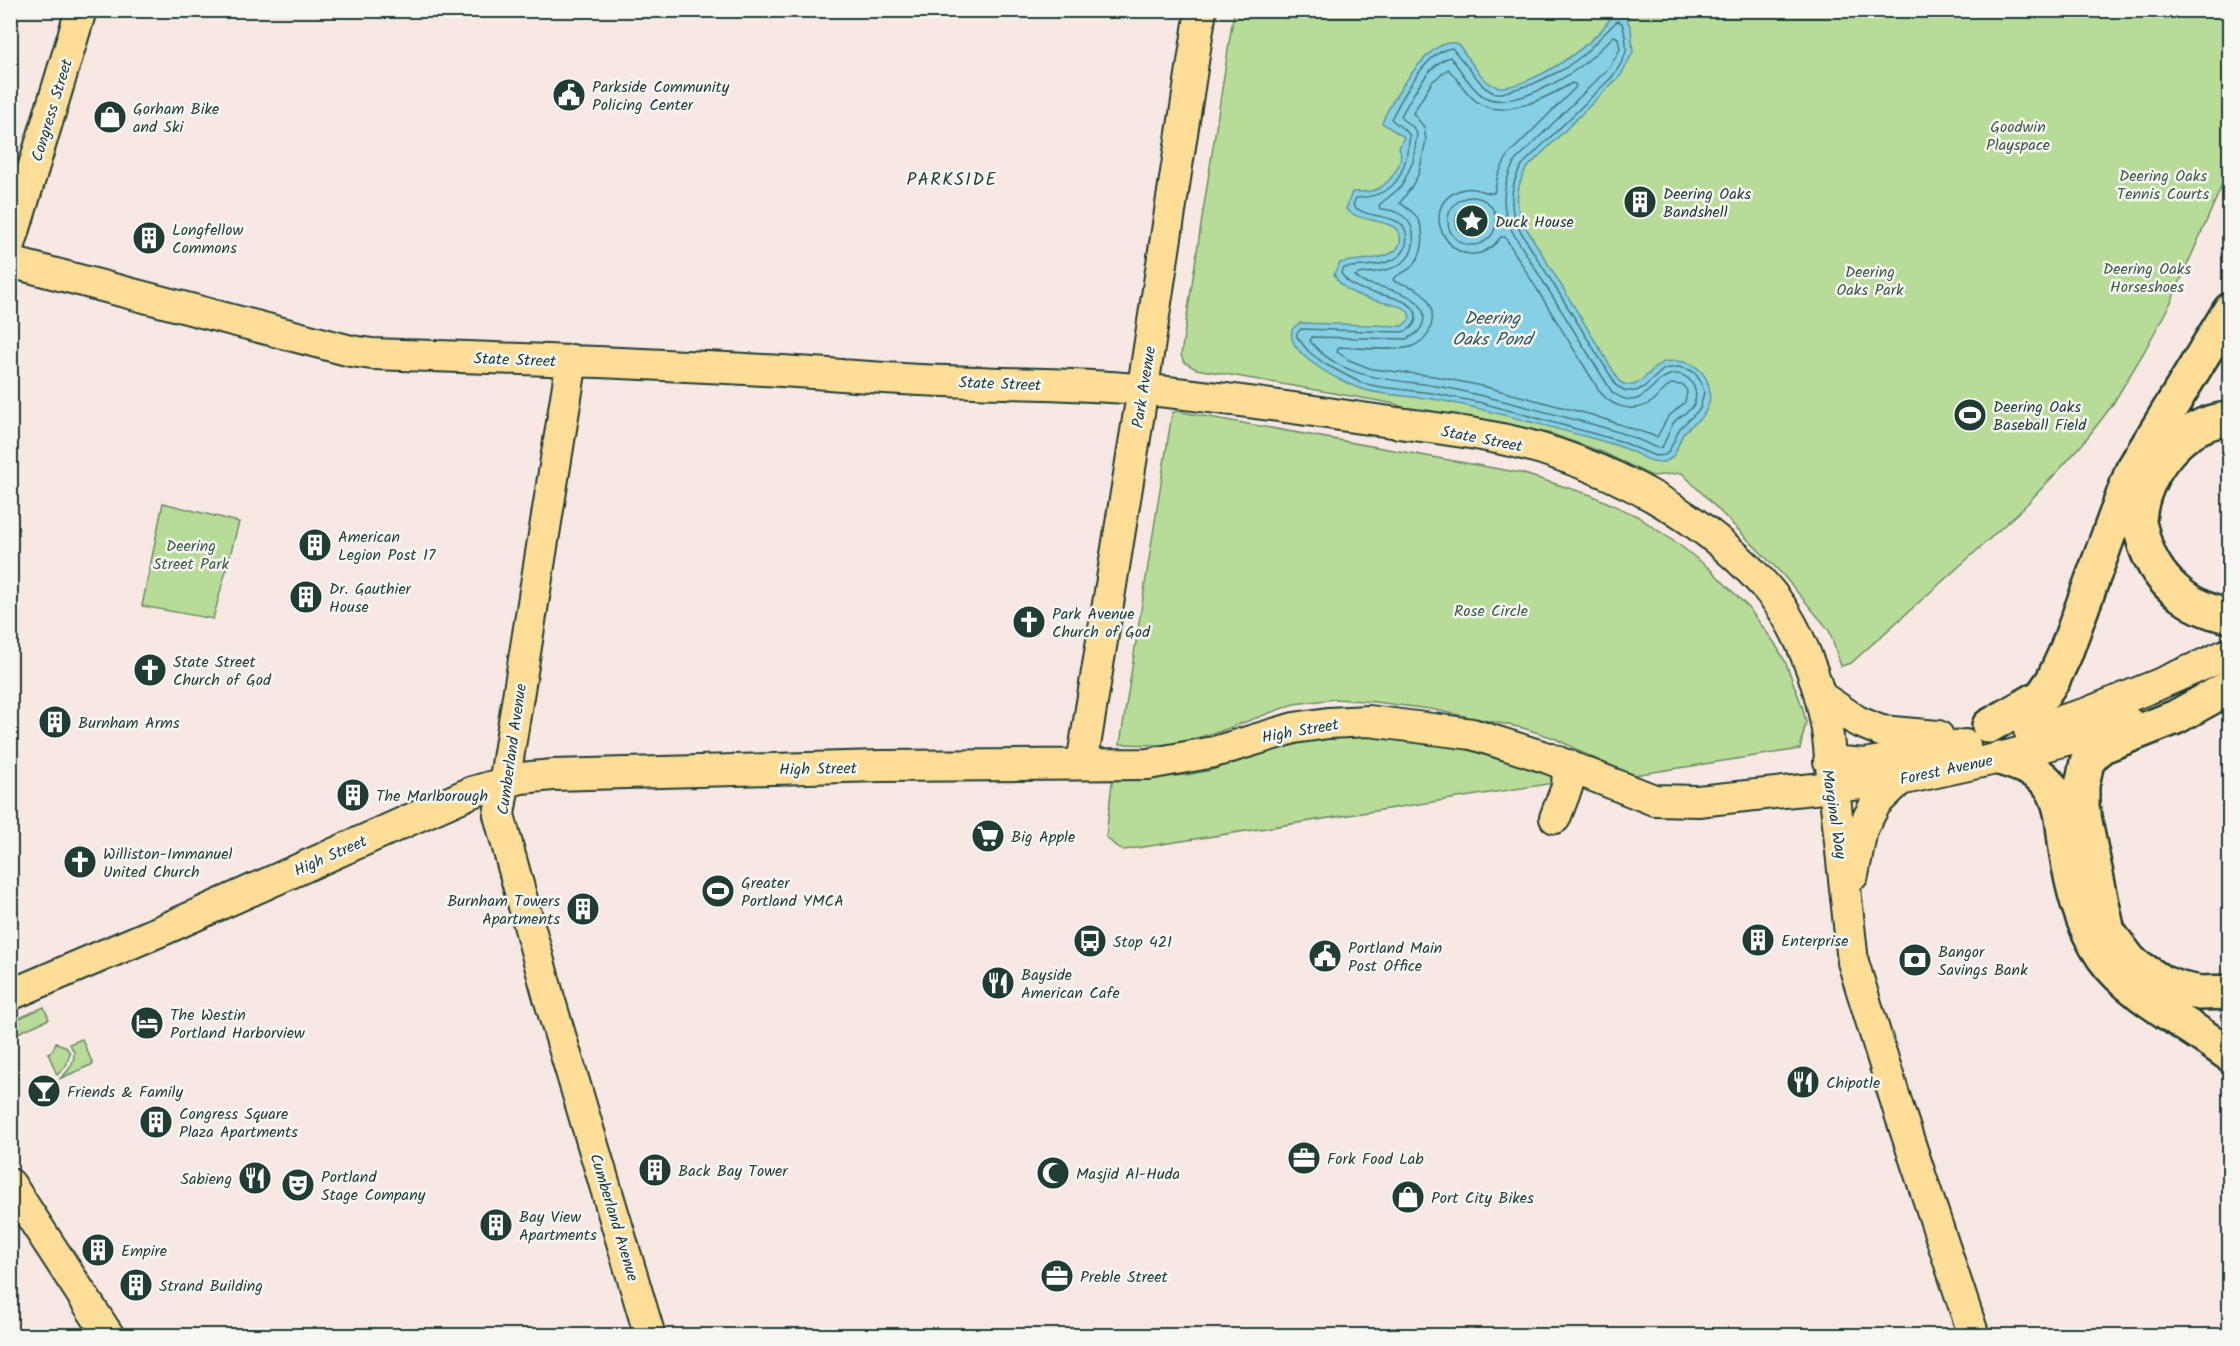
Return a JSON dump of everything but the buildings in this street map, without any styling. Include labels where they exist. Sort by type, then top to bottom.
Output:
[{"type":"highway","points":[[1989,726],[2042,696],[2053,680],[2065,654],[2132,471],[2229,310]]},
{"type":"highway","points":[[2229,419],[2217,420],[2186,434],[2163,458],[2144,493],[2139,522],[2147,553],[2163,581],[2190,601],[2229,616]]},
{"type":"highway","points":[[2229,688],[2176,717],[2100,747],[2087,762],[2082,785],[2082,807],[2108,932],[2131,962],[2163,983],[2181,989],[2200,993],[2229,992]]},
{"type":"highway","points":[[2000,758],[2026,767],[2051,786],[2059,802],[2074,892],[2086,928],[2094,945],[2105,960],[2131,987],[2229,1055]]},
{"type":"main road","name":"Congress Street","points":[[10,245],[81,10]]},
{"type":"main road","name":"Park Avenue","points":[[1082,764],[1202,10]]},
{"type":"main road","name":"State Street","points":[[10,262],[351,351],[372,354],[572,360],[939,381],[1143,389],[1469,434],[1551,452],[1611,474],[1670,505],[1736,556],[1767,587],[1791,623],[1820,696],[1827,730],[1827,779]]},
{"type":"main road","name":"Cumberland Avenue","points":[[572,360],[499,815],[586,1123],[650,1335]]},
{"type":"main road","points":[[1827,779],[1850,751],[1989,726],[2040,713],[2229,652]]},
{"type":"main road","name":"Forest Avenue","points":[[1827,779],[1865,764],[1993,740],[2087,713],[2157,685],[2229,652]]},
{"type":"main road","name":"Forest Avenue","points":[[1654,800],[1698,801],[1827,779],[1899,780],[2000,758],[2117,727],[2229,688]]},
{"type":"main road","points":[[1820,696],[1857,721],[1881,731],[1938,736]]},
{"type":"main road","name":"High Street","points":[[10,995],[177,924],[472,792],[521,778],[553,775],[858,767],[1148,764],[1214,752],[1294,728],[1328,723],[1369,721],[1472,734],[1517,746],[1654,800]]},
{"type":"main road","points":[[1555,818],[1567,787],[1568,765]]},
{"type":"main road","name":"Marginal Way","points":[[1827,779],[1848,904],[1853,962]]},
{"type":"main road","name":"Marginal Way","points":[[1827,779],[1834,927],[1853,962],[1899,1112],[1974,1335]]},
{"type":"main road","points":[[1848,904],[1862,829],[1876,803],[1899,780]]},
{"type":"main road","points":[[10,1184],[109,1335]]},
{"type":"green space","name":"Deering Oaks Park","points":[[1234,11],[2229,11],[2229,163],[2220,190],[2171,302],[2111,407],[2080,447],[2024,507],[1851,663],[1841,666],[1829,630],[1783,575],[1682,473],[1652,476],[1602,452],[1552,434],[1517,426],[1406,409],[1396,404],[1196,369],[1184,362],[1181,355]]},
{"type":"green space","name":"Rose Circle","points":[[1176,411],[1521,473],[1591,495],[1637,516],[1710,569],[1748,607],[1774,642],[1785,661],[1806,722],[1800,749],[1628,776],[1554,738],[1523,728],[1430,709],[1335,699],[1294,704],[1221,731],[1186,741],[1163,745],[1120,744],[1172,413]]},
{"type":"green space","name":"Deering Street Park","points":[[163,503],[239,522],[213,619],[142,606]]},
{"type":"green space","points":[[1341,737],[1391,737],[1492,754],[1558,774],[1561,782],[1124,850],[1119,849],[1106,837],[1114,778],[1161,777],[1207,771],[1290,746]]},
{"type":"green space","points":[[44,1007],[49,1019],[18,1033],[13,1021]]},
{"type":"green space","points":[[82,1039],[93,1064],[59,1079],[72,1064],[74,1051],[69,1044]]},
{"type":"green space","points":[[56,1043],[65,1046],[70,1053],[66,1066],[57,1075],[48,1053],[52,1051]]},
{"type":"water","name":"Deering Oaks Pond","points":[[1613,11],[1631,11],[1627,20],[1631,28],[1633,52],[1621,75],[1526,169],[1518,190],[1519,212],[1525,226],[1620,382],[1627,385],[1638,383],[1657,366],[1673,361],[1693,365],[1706,379],[1710,397],[1708,407],[1703,415],[1684,432],[1671,458],[1662,462],[1652,461],[1608,443],[1492,412],[1439,400],[1364,390],[1324,371],[1303,355],[1295,346],[1292,337],[1293,328],[1300,323],[1402,326],[1410,319],[1409,313],[1404,308],[1364,297],[1346,289],[1334,274],[1340,263],[1381,257],[1393,252],[1400,243],[1400,234],[1396,229],[1353,214],[1346,209],[1352,192],[1375,190],[1386,183],[1395,172],[1401,154],[1399,148],[1404,137],[1382,123],[1393,100],[1425,57],[1449,43],[1459,45],[1485,80],[1495,86],[1508,86],[1524,82],[1562,62],[1581,49],[1608,22]],"holes":[[[1471,210],[1478,213],[1482,219],[1480,227],[1473,231],[1466,229],[1462,222],[1464,214]]]},
{"type":"place","name":"Parkside Community Policing Center","points":[[569,95]]},
{"type":"place","name":"Gorham Bike and Ski","points":[[110,117]]},
{"type":"place","name":"Deering Oaks Bandshell","points":[[1640,202]]},
{"type":"place","name":"Duck House","points":[[1472,221]]},
{"type":"place","name":"Longfellow Commons","points":[[149,238]]},
{"type":"place","name":"Deering Oaks Baseball Field","points":[[1970,415]]},
{"type":"place","name":"American Legion Post 17","points":[[315,545]]},
{"type":"place","name":"Dr. Gauthier House","points":[[306,597]]},
{"type":"place","name":"Park Avenue Church of God","points":[[1029,622]]},
{"type":"place","name":"State Street Church of God","points":[[150,670]]},
{"type":"place","name":"Burnham Arms","points":[[55,722]]},
{"type":"place","name":"The Marlborough","points":[[353,795]]},
{"type":"place","name":"Big Apple","points":[[988,836]]},
{"type":"place","name":"Williston-Immanuel United Church","points":[[80,862]]},
{"type":"place","name":"Greater Portland YMCA","points":[[718,891]]},
{"type":"place","name":"Burnham Towers Apartments","points":[[583,909]]},
{"type":"place","name":"Enterprise","points":[[1758,940]]},
{"type":"place","name":"Stop 421","points":[[1090,941]]},
{"type":"place","name":"Portland Main Post Office","points":[[1325,956]]},
{"type":"place","name":"Bangor Savings Bank","points":[[1915,960]]},
{"type":"place","name":"Bayside American Cafe","points":[[998,983]]},
{"type":"place","name":"The Westin Portland Harborview","points":[[147,1023]]},
{"type":"place","name":"Chipotle","points":[[1803,1082]]},
{"type":"place","name":"Friends & Family","points":[[44,1091]]},
{"type":"place","name":"Congress Square Plaza Apartments","points":[[156,1122]]},
{"type":"place","name":"Fork Food Lab","points":[[1304,1158]]},
{"type":"place","name":"Back Bay Tower","points":[[655,1170]]},
{"type":"place","name":"Masjid Al-Huda","points":[[1053,1173]]},
{"type":"place","name":"Sabieng","points":[[255,1178]]},
{"type":"place","name":"Portland Stage Company","points":[[298,1185]]},
{"type":"place","name":"Port City Bikes","points":[[1408,1197]]},
{"type":"place","name":"Bay View Apartments","points":[[496,1225]]},
{"type":"place","name":"Empire","points":[[98,1250]]},
{"type":"place","name":"Preble Street","points":[[1057,1276]]},
{"type":"place","name":"Strand Building","points":[[136,1285]]},
{"type":"district","name":"PARKSIDE","points":[[952,179]]},
{"type":"park label","name":"Goodwin Playspace","points":[[2018,135]]},
{"type":"park label","name":"Deering Oaks Tennis Courts","points":[[2163,184]]},
{"type":"park label","name":"Deering Oaks Horseshoes","points":[[2147,277]]}]
